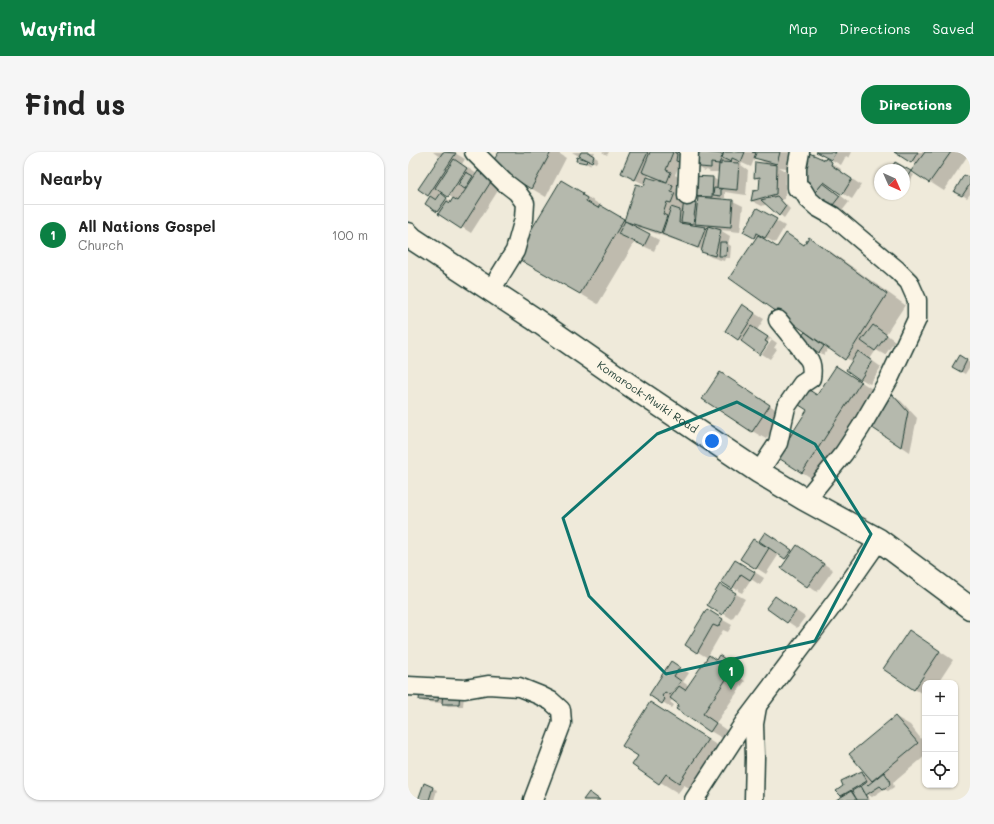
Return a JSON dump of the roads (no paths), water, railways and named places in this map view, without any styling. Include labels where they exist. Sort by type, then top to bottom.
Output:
[{"type":"main road","name":"Komarock-Mwiki Road","points":[[408,234],[413,239],[491,290],[759,472],[804,499],[879,540],[970,608]]},
{"type":"street","points":[[474,152],[504,182],[517,192],[525,203],[524,219],[516,251],[491,290]]},
{"type":"street","points":[[687,196],[690,152]]},
{"type":"street","points":[[800,152],[797,168],[797,188],[802,189],[808,199],[817,207],[833,216],[897,270],[908,282],[917,306],[917,319],[874,406],[844,453],[813,491],[804,499]]},
{"type":"street","points":[[759,472],[778,444],[786,407],[802,384],[811,378],[812,372],[809,358],[802,352],[800,347],[778,320]]},
{"type":"street","points":[[694,800],[744,723],[757,708],[879,540]]},
{"type":"street","points":[[408,686],[465,689],[488,685],[519,687],[545,698],[561,710],[562,723],[533,800]]},
{"type":"street","points":[[754,800],[754,724],[757,708]]},
{"type":"place","name":"All Nations Gospel","points":[[731,690]]}]
